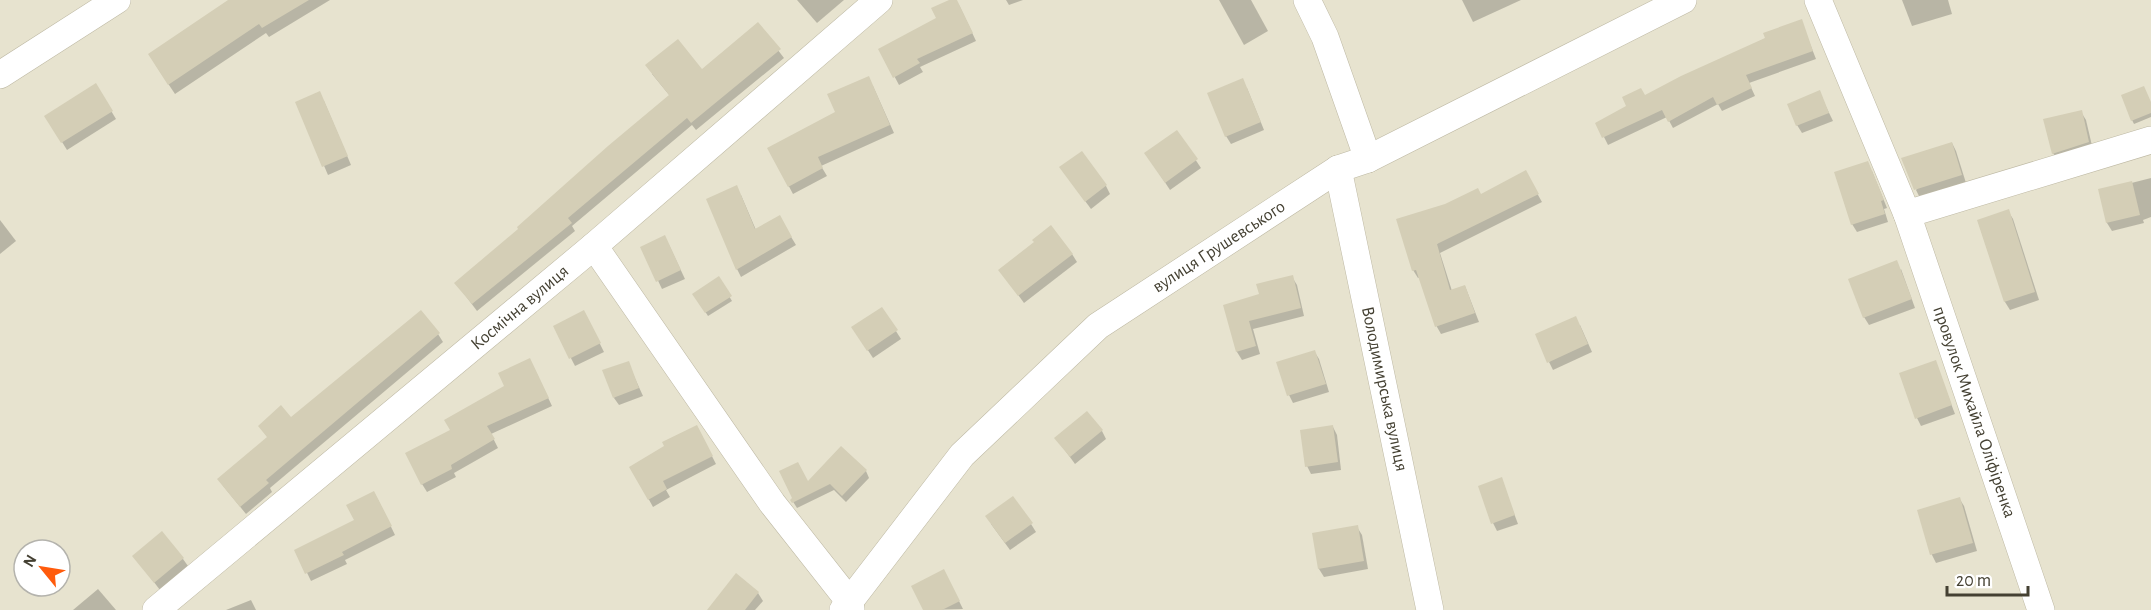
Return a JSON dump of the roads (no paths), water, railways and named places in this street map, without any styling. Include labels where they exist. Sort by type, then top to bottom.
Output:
[{"type":"street","points":[[0,75],[117,0]]},
{"type":"street","name":"Космічна вулиця","points":[[156,610],[594,246],[879,0]]},
{"type":"street","points":[[1307,0],[1325,37],[1368,159]]},
{"type":"street","name":"вулиця Грушевського","points":[[848,607],[962,455],[1098,326],[1338,169],[1368,159],[1683,0]]},
{"type":"street","name":"провулок Михайла Оліфіренка","points":[[1818,0],[1907,214],[2041,610]]},
{"type":"street","points":[[1907,214],[2151,140]]},
{"type":"street","name":"Володимирська вулиця","points":[[1338,169],[1430,610]]},
{"type":"street","points":[[594,246],[772,503],[848,607]]}]
